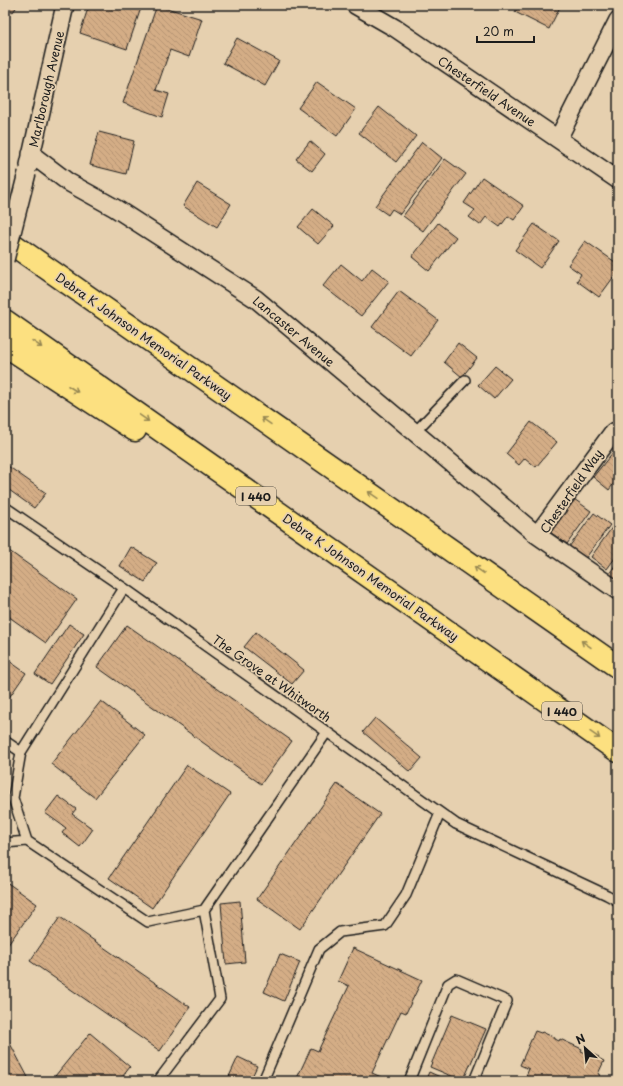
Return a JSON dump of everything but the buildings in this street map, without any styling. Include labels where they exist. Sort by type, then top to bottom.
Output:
[{"type":"highway","points":[[5,220],[121,320]]},
{"type":"highway","name":"Debra K Johnson Memorial Parkway","points":[[5,239],[618,667]]},
{"type":"highway","name":"Debra K Johnson Memorial Parkway","points":[[5,321],[618,751]]},
{"type":"highway","points":[[5,345],[506,672]]},
{"type":"street","name":"Marlborough Avenue","points":[[5,260],[27,173],[65,5]]},
{"type":"street","name":"Chesterfield Avenue","points":[[355,5],[395,28],[618,180]]},
{"type":"street","points":[[558,140],[618,20]]},
{"type":"street","name":"Lancaster Avenue","points":[[31,154],[68,182],[115,208],[256,298],[537,534]]},
{"type":"street","name":"Chesterfield Way","points":[[618,436],[613,432],[537,534],[618,591]]},
{"type":"lane","points":[[415,432],[466,380]]},
{"type":"lane","name":"The Grove at Whitworth","points":[[5,507],[124,588],[328,732],[204,910]]},
{"type":"lane","points":[[124,588],[21,752],[13,798],[27,841],[148,922],[204,910],[220,999],[158,1081]]},
{"type":"lane","points":[[328,732],[456,824],[618,901]]},
{"type":"lane","points":[[5,741],[21,752]]},
{"type":"lane","points":[[263,1081],[319,949],[340,932],[385,926],[406,895],[440,813]]},
{"type":"lane","points":[[5,843],[27,841]]},
{"type":"lane","points":[[409,1081],[448,984],[456,980],[507,1001],[474,1081]]}]
